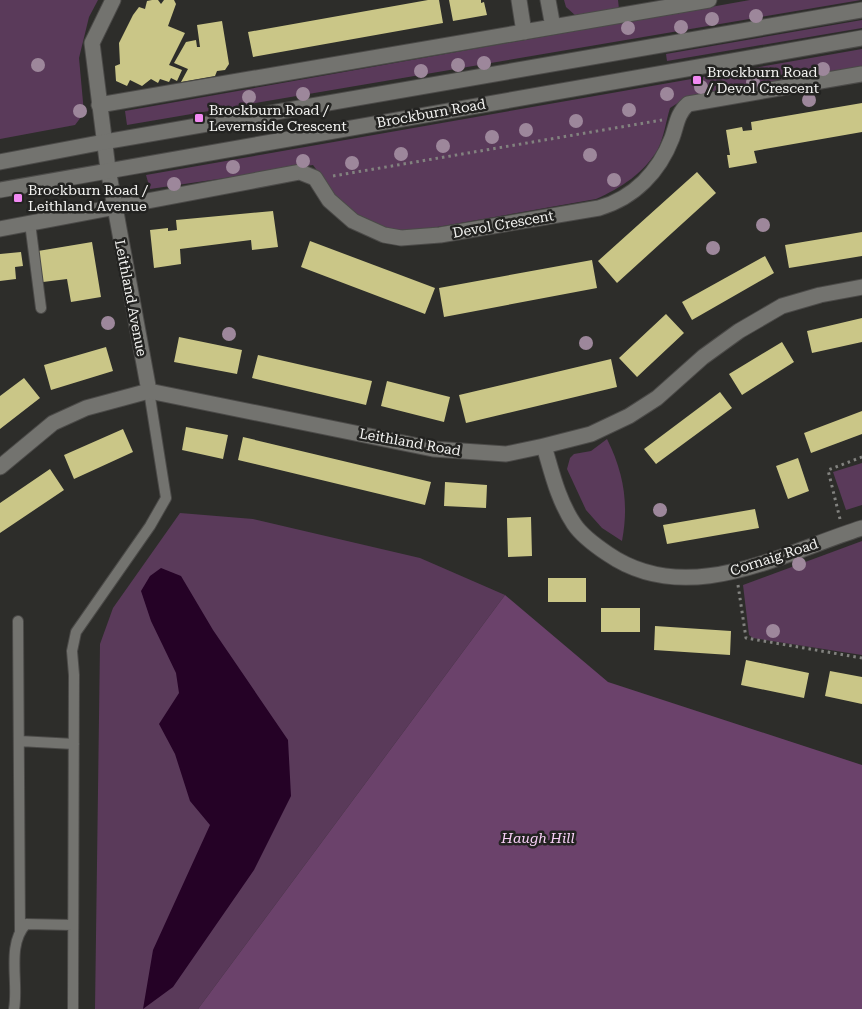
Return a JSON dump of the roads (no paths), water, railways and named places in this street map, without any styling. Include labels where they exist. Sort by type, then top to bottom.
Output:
[{"type":"street","name":"Leithland Avenue","points":[[113,0],[92,44],[108,170],[149,390]]},
{"type":"street","points":[[519,0],[524,32]]},
{"type":"street","points":[[548,0],[553,27]]},
{"type":"street","points":[[99,105],[709,0]]},
{"type":"street","name":"Brockburn Road","points":[[0,162],[104,142],[862,10]]},
{"type":"street","name":"Brockburn Road","points":[[0,190],[862,38]]},
{"type":"street","points":[[648,47],[652,75]]},
{"type":"street","name":"Devol Crescent","points":[[114,206],[293,173],[308,173],[315,178],[339,212],[366,229],[402,238],[440,235],[599,208],[623,200],[644,182],[662,162],[680,111],[688,104],[862,74]]},
{"type":"street","points":[[0,229],[114,206]]},
{"type":"street","name":"Leithland Road","points":[[0,467],[53,423],[86,408],[149,390],[433,449],[506,454],[590,434],[629,416],[657,398],[703,357],[739,331],[782,306],[820,295],[862,287]]},
{"type":"street","name":"Cornaig Road","points":[[544,446],[557,491],[574,525],[593,544],[618,561],[657,574],[694,578],[735,571],[862,528]]},
{"type":"lane","points":[[30,223],[41,308]]},
{"type":"lane","points":[[73,1009],[74,675],[72,651],[76,632],[150,526],[166,498],[149,390]]},
{"type":"lane","points":[[14,1009],[16,946],[20,930],[18,622]]},
{"type":"lane","points":[[19,741],[74,744]]},
{"type":"lane","points":[[20,930],[26,924],[73,925]]},
{"type":"place","name":"Brockburn Road / Devol Crescent","points":[[697,80]]},
{"type":"place","name":"Brockburn Road / Levernside Crescent","points":[[199,118]]},
{"type":"place","name":"Brockburn Road / Leithland Avenue","points":[[18,198]]},
{"type":"park label","name":"Haugh Hill","points":[[538,838]]}]
